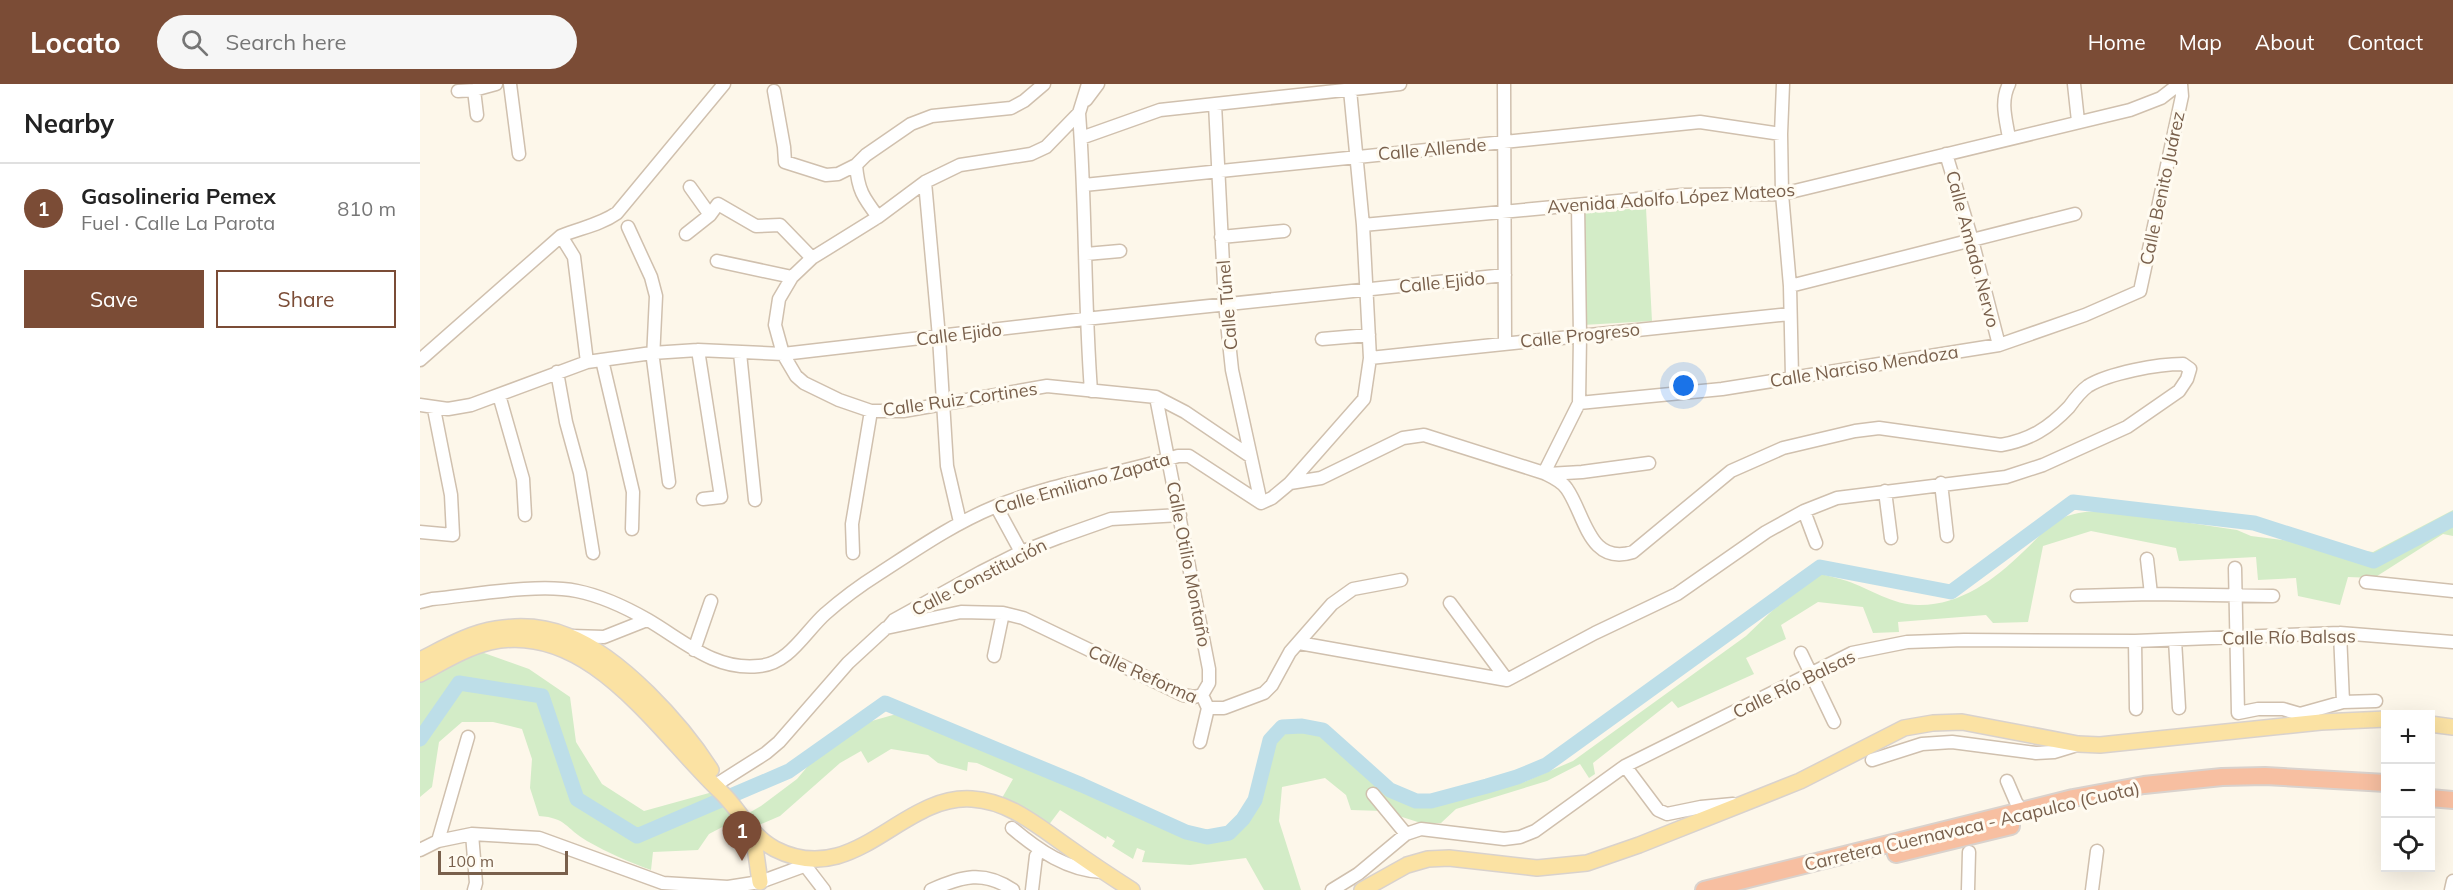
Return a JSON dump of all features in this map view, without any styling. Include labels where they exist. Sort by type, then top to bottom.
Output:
[{"type":"highway","name":"Carretera Cuernavaca - Acapulco (Cuota)","points":[[1704,890],[2073,798],[2144,785],[2222,777],[2305,777],[2381,783]]},
{"type":"highway","name":"Carretera Cuernavaca - Acapulco (Cuota)","points":[[1750,890],[2075,809],[2145,796],[2225,787],[2265,786],[2381,794]]},
{"type":"highway","points":[[2435,787],[2453,789]]},
{"type":"highway","points":[[2435,798],[2453,800]]},
{"type":"main road","points":[[420,660],[469,635],[494,629],[532,627],[567,636],[603,656],[664,710],[695,745],[719,788]]},
{"type":"main road","points":[[420,674],[470,648],[492,642],[526,640],[562,648],[595,668],[655,720],[719,788],[753,833],[774,848],[806,862],[849,853],[942,801],[971,798],[994,802],[1020,813],[1132,890]]},
{"type":"main road","points":[[1362,890],[1407,865],[1428,860],[1449,858],[1537,868],[1587,863],[1639,845],[1800,781],[1904,728],[1933,723],[1962,722],[2079,744],[2100,745],[2298,719],[2381,719]]},
{"type":"main road","points":[[2435,725],[2453,728]]},
{"type":"main road","points":[[753,833],[760,882]]},
{"type":"street","points":[[458,91],[474,90],[496,84]]},
{"type":"street","points":[[510,84],[519,154]]},
{"type":"street","points":[[420,360],[561,236],[584,226],[604,222],[617,213],[724,84]]},
{"type":"street","points":[[774,92],[785,162],[826,175],[838,174],[856,165],[866,155],[911,124],[932,116],[1011,108],[1024,101],[1044,84]]},
{"type":"street","points":[[1088,84],[1081,108],[1081,138],[1086,254],[1085,319],[1091,391]]},
{"type":"street","name":"Calle Ruiz Cortines","points":[[1098,84],[1081,108],[1046,147],[1031,154],[960,165],[925,182],[878,217],[812,258],[792,277],[779,299],[775,326],[783,354],[796,376],[804,383],[839,400],[871,411],[903,411],[942,402],[1047,386],[1156,397],[1185,412],[1250,456]]},
{"type":"street","points":[[1081,138],[1160,110],[1400,84]]},
{"type":"street","points":[[1504,84],[1505,343]]},
{"type":"street","points":[[1783,84],[1782,194],[1790,286],[1792,376]]},
{"type":"street","points":[[2009,84],[2003,106],[2009,138]]},
{"type":"street","points":[[2074,84],[2078,121]]},
{"type":"street","name":"Avenida Adolfo López Mateos","points":[[1363,225],[1682,195],[1782,194],[2130,110],[2161,98],[2180,84]]},
{"type":"street","name":"Calle Benito Juárez","points":[[2140,291],[2182,96],[2180,84]]},
{"type":"street","points":[[474,90],[477,115]]},
{"type":"street","points":[[1261,503],[1272,498],[1290,483],[1364,399],[1370,358],[1369,335],[1358,156],[1350,90]]},
{"type":"street","name":"Calle Túnel","points":[[1215,104],[1225,304],[1232,370],[1261,503]]},
{"type":"street","name":"Calle Allende","points":[[1084,185],[1701,122],[1781,134]]},
{"type":"street","name":"Calle Amado Nervo","points":[[1946,154],[1972,240],[1999,345]]},
{"type":"street","points":[[856,165],[858,185],[862,195],[878,217]]},
{"type":"street","points":[[925,182],[939,337],[947,466],[960,522]]},
{"type":"street","points":[[690,187],[710,215]]},
{"type":"street","points":[[686,234],[710,215],[718,204],[756,226],[780,225],[812,258]]},
{"type":"street","points":[[1546,473],[1579,403],[1578,205]]},
{"type":"street","points":[[1790,286],[2075,214]]},
{"type":"street","points":[[628,226],[654,286],[657,308],[652,353],[669,482]]},
{"type":"street","points":[[1221,237],[1284,231]]},
{"type":"street","points":[[561,236],[574,257],[586,362]]},
{"type":"street","points":[[1086,254],[1120,251]]},
{"type":"street","points":[[717,261],[792,277]]},
{"type":"street","name":"Calle Ejido","points":[[420,405],[434,409],[471,405],[586,362],[652,353],[698,350],[783,354],[1085,319],[1505,275]]},
{"type":"street","name":"Calle Narciso Mendoza","points":[[1579,403],[1722,389],[1792,376],[1999,345],[2085,315],[2140,291]]},
{"type":"street","name":"Calle Progreso","points":[[1370,358],[1790,314]]},
{"type":"street","points":[[1322,339],[1369,335]]},
{"type":"street","points":[[698,350],[721,497],[703,499]]},
{"type":"street","points":[[740,353],[755,500]]},
{"type":"street","points":[[602,360],[633,492],[632,529]]},
{"type":"street","points":[[1290,483],[1321,478],[1403,438],[1424,435],[1546,473],[1558,480],[1567,488],[1586,527],[1600,549],[1610,555],[1622,556],[1633,552],[1731,471],[1783,448],[1855,431],[1879,428],[2001,445],[2021,441],[2054,422],[2087,386],[2122,374],[2166,364],[2183,364],[2190,369],[2179,391],[2127,427],[2089,446],[2026,472],[2006,477],[1941,483],[1837,498],[1804,510],[1766,532],[1677,594],[1595,633],[1507,680],[1299,643]]},
{"type":"street","points":[[556,372],[566,422],[580,473],[593,553]]},
{"type":"street","points":[[499,395],[523,479],[525,515]]},
{"type":"street","name":"Calle Otilio Montaño","points":[[1156,397],[1209,669],[1209,683],[1202,695]]},
{"type":"street","points":[[420,532],[453,535],[451,495],[434,409]]},
{"type":"street","points":[[853,553],[852,524],[871,411]]},
{"type":"street","name":"Calle Emiliano Zapata","points":[[420,602],[545,589],[577,591],[608,600],[647,620],[709,659],[740,667],[762,666],[783,658],[824,615],[862,586],[960,522],[996,506],[1178,456],[1189,456],[1261,503]]},
{"type":"street","points":[[1546,473],[1582,472],[1649,463]]},
{"type":"street","points":[[1941,483],[1947,536]]},
{"type":"street","points":[[1885,491],[1891,538]]},
{"type":"street","points":[[996,506],[1021,552]]},
{"type":"street","points":[[1804,510],[1816,543]]},
{"type":"street","name":"Calle Constitución","points":[[886,628],[894,620],[1021,552],[1112,519],[1180,515]]},
{"type":"street","points":[[2147,559],[2151,594]]},
{"type":"street","points":[[2235,568],[2238,713],[2283,710],[2298,719],[2343,702],[2376,701]]},
{"type":"street","name":"Calle Reforma","points":[[886,628],[960,612],[1003,613],[1023,618],[1183,695],[1194,697],[1202,695],[1208,708],[1224,708],[1264,693],[1272,685],[1290,652],[1332,604],[1353,589],[1401,580]]},
{"type":"street","points":[[2366,582],[2453,591]]},
{"type":"street","points":[[2077,596],[2151,594],[2273,596]]},
{"type":"street","points":[[694,650],[711,601]]},
{"type":"street","points":[[1450,603],[1507,680]]},
{"type":"street","points":[[994,656],[1003,613]]},
{"type":"street","points":[[567,636],[604,637],[647,620]]},
{"type":"street","points":[[719,788],[779,742],[848,663],[886,628]]},
{"type":"street","points":[[2340,633],[2343,702]]},
{"type":"street","name":"Calle Río Balsas","points":[[1406,834],[1420,829],[1503,838],[1521,837],[1535,831],[1625,766],[1852,653],[1907,642],[2135,641],[2340,633],[2453,642]]},
{"type":"street","points":[[2175,640],[2179,708]]},
{"type":"street","points":[[2135,641],[2136,709]]},
{"type":"street","points":[[1801,653],[1834,722]]},
{"type":"street","points":[[1200,742],[1208,708]]},
{"type":"street","points":[[438,841],[468,736]]},
{"type":"street","points":[[1872,760],[1922,744],[1952,741],[2036,753],[2054,752],[2079,744]]},
{"type":"street","points":[[1625,766],[1658,810],[1667,814],[1701,807],[1744,804]]},
{"type":"street","points":[[2007,780],[2022,811]]},
{"type":"street","points":[[1332,890],[1358,874],[1406,834],[1373,794]]},
{"type":"street","points":[[1012,828],[1040,852],[1087,872],[1103,872]]},
{"type":"street","points":[[472,834],[476,883],[474,890]]},
{"type":"street","points":[[420,850],[438,841],[472,834],[539,838],[663,883],[728,887],[760,882],[801,867],[806,862],[824,890]]},
{"type":"street","points":[[2092,890],[2097,851]]},
{"type":"street","points":[[1032,890],[1036,856],[1040,852]]},
{"type":"street","points":[[1968,890],[1969,852]]},
{"type":"street","points":[[931,890],[965,877],[993,878],[1013,890]]},
{"type":"street","points":[[2451,890],[2453,881]]},
{"type":"green space","points":[[1646,208],[1652,321],[1583,325],[1577,212]]},
{"type":"green space","points":[[2453,510],[2453,536],[2443,534],[2374,578],[2348,577],[2340,605],[2298,596],[2296,578],[2258,580],[2256,557],[2179,561],[2176,548],[2091,531],[2043,546],[2028,622],[1993,623],[1986,615],[1898,622],[1899,632],[1873,633],[1863,607],[1818,602],[1781,625],[1786,639],[1746,658],[1754,674],[1678,708],[1672,701],[1593,763],[1595,774],[1589,778],[1580,764],[1547,781],[1456,809],[1441,823],[1421,823],[1383,811],[1351,810],[1346,795],[1325,778],[1282,787],[1279,821],[1301,890],[1264,890],[1246,858],[1190,865],[1142,862],[1145,851],[1137,848],[1133,859],[1112,846],[1115,841],[1107,836],[1106,839],[1060,810],[1048,826],[1002,798],[1013,779],[977,763],[968,762],[967,771],[938,763],[928,755],[891,749],[868,763],[861,751],[840,763],[780,816],[759,825],[747,814],[797,779],[824,747],[861,724],[900,713],[935,719],[1068,785],[1177,833],[1197,837],[1215,834],[1240,825],[1250,813],[1258,793],[1270,744],[1283,725],[1301,719],[1319,726],[1338,740],[1379,787],[1400,798],[1420,800],[1524,782],[1573,761],[1746,636],[1773,610],[1820,574],[1847,581],[1901,603],[1935,604],[1949,601],[1989,581],[2056,522],[2079,513],[2110,511],[2237,530],[2251,536],[2373,552]]},
{"type":"green space","points":[[470,648],[529,669],[570,697],[576,742],[602,784],[644,811],[720,790],[747,814],[709,834],[698,850],[653,852],[651,870],[595,845],[561,821],[539,816],[530,788],[532,759],[522,729],[493,722],[462,722],[439,742],[432,787],[420,797],[420,674]]},
{"type":"waterway","points":[[420,739],[459,683],[542,696],[577,799],[637,836],[789,771],[885,703],[1082,785],[1186,832],[1207,837],[1229,833],[1243,819],[1255,800],[1270,740],[1282,727],[1302,726],[1323,730],[1390,790],[1416,801],[1431,801],[1487,786],[1546,765],[1820,567],[1951,592],[2073,502],[2254,523],[2374,561],[2453,519]]},
{"type":"place","name":"Gasolineria Pemex","points":[[742,861]]}]
